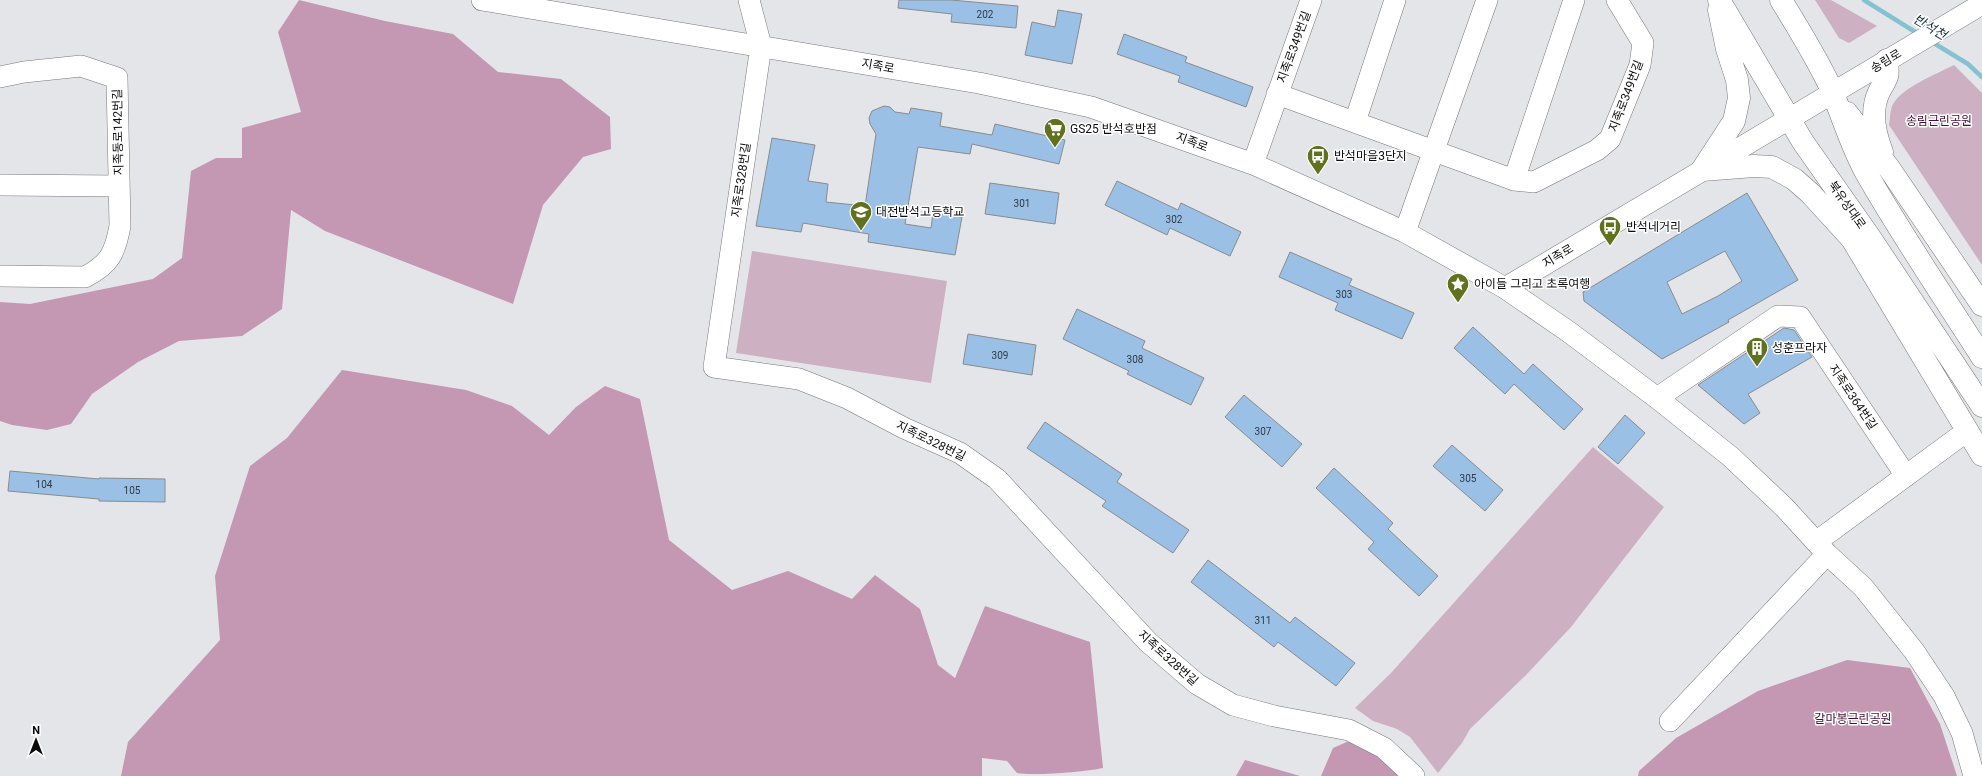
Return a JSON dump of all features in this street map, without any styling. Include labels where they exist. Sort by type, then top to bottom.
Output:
[{"type":"main road","points":[[1702,170],[1734,121],[1739,98],[1737,80],[1727,49],[1716,0]]},
{"type":"main road","name":"북유성대로","points":[[1720,0],[1803,142],[1982,406]]},
{"type":"main road","points":[[1784,5],[1832,93],[1888,168],[1982,305]]},
{"type":"main road","points":[[1887,60],[1889,77],[1879,92],[1874,107],[1874,119],[1878,141],[1888,168]]},
{"type":"main road","points":[[1832,93],[1851,144],[1864,169],[1898,227],[1982,356]]},
{"type":"main road","points":[[1702,170],[1754,166],[1772,167],[1794,179],[1810,193],[1852,239],[1982,455]]},
{"type":"main road","points":[[1836,190],[1852,239]]},
{"type":"street","name":"지족로","points":[[482,0],[979,83],[1091,107],[1253,164],[1405,232],[1504,288],[1789,118]]},
{"type":"street","points":[[748,0],[761,46]]},
{"type":"street","name":"지족로349번길","points":[[1253,164],[1311,0]]},
{"type":"street","points":[[1355,122],[1395,0]]},
{"type":"street","points":[[1405,232],[1487,0]]},
{"type":"street","points":[[1514,180],[1574,0]]},
{"type":"street","name":"지족로349번길","points":[[1277,94],[1514,180],[1534,182],[1597,150],[1610,139],[1640,65],[1643,43],[1617,0]]},
{"type":"street","name":"송림로","points":[[1789,118],[1974,9]]},
{"type":"street","name":"지족로328번길","points":[[761,46],[714,367],[799,379],[847,398],[904,428],[960,453],[997,479],[1148,642],[1197,684],[1233,705],[1274,716],[1350,730],[1384,748],[1414,776]]},
{"type":"street","name":"지족동로142번길","points":[[0,77],[24,72],[81,66],[117,78],[120,226],[117,245],[109,260],[97,271],[85,277],[0,276]]},
{"type":"street","name":"지족동로142번길","points":[[0,185],[119,186]]},
{"type":"street","points":[[1504,288],[1569,332],[1657,398],[1731,457],[1784,507],[1822,548],[1863,587],[1914,651],[1944,696],[1962,733],[1974,776]]},
{"type":"street","name":"지족로364번길","points":[[1657,398],[1778,316],[1800,317],[1906,476]]},
{"type":"street","points":[[1670,721],[1822,548],[1906,476],[1967,431]]},
{"type":"green space","points":[[299,0],[385,21],[453,34],[498,72],[561,79],[610,117],[611,149],[583,157],[543,205],[513,304],[325,231],[291,210],[282,309],[242,336],[179,341],[138,362],[92,394],[71,424],[47,430],[12,425],[0,421],[0,302],[30,304],[153,279],[182,258],[191,171],[216,158],[242,158],[242,128],[301,112],[278,32]]},
{"type":"green space","points":[[1815,0],[1831,0],[1877,26],[1849,43],[1839,38]]},
{"type":"green space","name":"송림근린공원","points":[[1954,65],[1982,93],[1982,265],[1889,125],[1890,113],[1896,99],[1911,87]]},
{"type":"green space","points":[[752,251],[947,281],[931,383],[736,353]]},
{"type":"green space","points":[[342,370],[466,390],[512,406],[549,435],[576,407],[605,386],[640,399],[669,540],[732,590],[788,571],[852,599],[875,575],[920,609],[938,665],[955,678],[985,606],[1090,642],[1103,768],[1059,773],[1025,774],[1017,773],[1007,761],[982,758],[982,776],[121,776],[128,742],[220,640],[215,576],[250,466],[287,438]]},
{"type":"green space","points":[[1593,447],[1664,507],[1571,627],[1526,675],[1470,729],[1462,743],[1438,773],[1410,737],[1397,729],[1373,721],[1355,708],[1391,673]]},
{"type":"green space","name":"갈마봉근린공원","points":[[1847,660],[1910,668],[1940,724],[1957,776],[1638,776],[1639,771],[1676,738],[1758,691]]},
{"type":"green space","points":[[1349,741],[1370,751],[1403,776],[1321,776],[1333,748]]},
{"type":"green space","points":[[1245,760],[1300,776],[1236,776]]},
{"type":"building","points":[[899,0],[951,0],[1018,6],[1016,28],[951,22],[952,14],[898,8]]},
{"type":"building","points":[[1058,10],[1082,14],[1072,64],[1025,55],[1032,22],[1055,27]]},
{"type":"building","points":[[1124,34],[1187,57],[1185,62],[1253,87],[1246,107],[1178,82],[1180,76],[1117,54]]},
{"type":"building","points":[[884,106],[890,107],[895,112],[909,114],[911,108],[942,113],[940,126],[992,135],[995,124],[1065,140],[1059,164],[972,144],[970,154],[918,147],[905,224],[931,228],[933,213],[962,217],[955,255],[868,242],[869,234],[803,223],[801,232],[756,226],[772,138],[815,145],[808,181],[828,184],[826,202],[865,206],[876,134],[870,124],[869,118],[872,111]]},
{"type":"building","points":[[1117,181],[1178,210],[1181,203],[1241,232],[1230,256],[1170,228],[1167,235],[1105,205]]},
{"type":"building","points":[[990,183],[1059,193],[1055,224],[985,214]]},
{"type":"building","points":[[1747,193],[1798,280],[1728,320],[1729,322],[1662,359],[1584,301],[1583,292]],"holes":[[[1725,251],[1742,281],[1718,296],[1682,314],[1667,282]]]},
{"type":"building","points":[[1290,252],[1352,279],[1349,285],[1414,313],[1402,339],[1335,310],[1338,303],[1279,277]]},
{"type":"building","points":[[1077,309],[1145,341],[1142,348],[1204,378],[1191,405],[1127,374],[1129,371],[1063,339]]},
{"type":"building","points":[[1473,327],[1524,374],[1533,364],[1583,409],[1564,430],[1514,384],[1505,394],[1454,348]]},
{"type":"building","name":"성훈프라자","points":[[1784,328],[1794,330],[1812,357],[1748,394],[1760,413],[1744,424],[1698,385]]},
{"type":"building","points":[[968,334],[1036,345],[1032,375],[963,364]]},
{"type":"building","points":[[1244,395],[1302,444],[1282,467],[1225,417]]},
{"type":"building","points":[[1625,415],[1645,433],[1618,464],[1598,447]]},
{"type":"building","points":[[1045,422],[1122,474],[1117,482],[1189,530],[1173,553],[1102,506],[1106,501],[1027,448]]},
{"type":"building","points":[[1452,445],[1503,490],[1485,511],[1433,466]]},
{"type":"building","points":[[1334,468],[1393,523],[1388,529],[1438,576],[1419,596],[1368,549],[1374,542],[1316,488]]},
{"type":"building","points":[[10,471],[99,479],[165,479],[165,502],[99,501],[99,499],[8,491]]},
{"type":"building","points":[[1208,560],[1290,623],[1295,617],[1355,663],[1336,686],[1278,642],[1274,647],[1191,582]]},
{"type":"waterway","name":"반석천","points":[[1864,0],[1920,35]]},
{"type":"waterway","name":"반석천","points":[[1932,42],[1968,64],[1982,77]]},
{"type":"place","name":"GS25 반석호반점","points":[[1055,148]]},
{"type":"place","name":"반석마을3단지","points":[[1318,176]]},
{"type":"place","name":"대전반석고등학교","points":[[861,232]]},
{"type":"place","name":"반석네거리","points":[[1610,246]]},
{"type":"place","name":"아이들 그리고 초록여행","points":[[1458,304]]},
{"type":"place","name":"성훈프라자","points":[[1757,368]]}]
